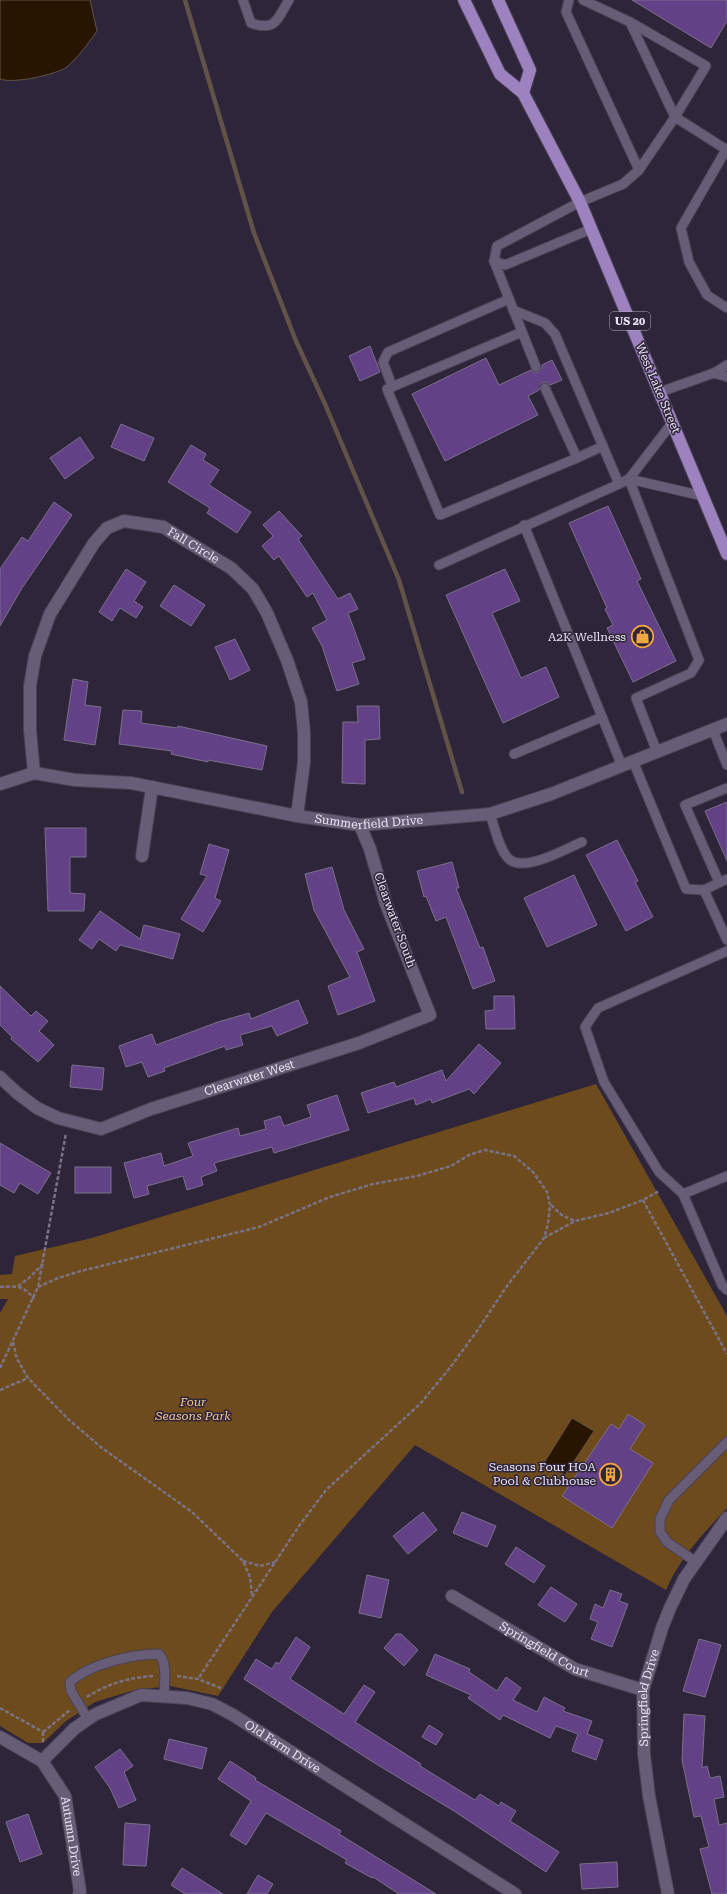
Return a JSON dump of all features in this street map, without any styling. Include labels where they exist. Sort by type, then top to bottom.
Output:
[{"type":"main road","name":"West Lake Street","points":[[464,0],[500,74],[523,93],[580,202],[727,554]]},
{"type":"main road","points":[[498,0],[530,70],[523,93]]},
{"type":"street","name":"Fall Circle","points":[[34,774],[30,730],[30,686],[35,656],[50,614],[94,543],[107,528],[124,521],[163,527],[231,568],[253,589],[267,613],[287,660],[301,702],[304,732],[304,762],[297,816]]},
{"type":"street","name":"Summerfield Drive","points":[[0,784],[34,774],[75,780],[131,783],[297,816],[360,825],[490,814],[551,794],[727,724]]},
{"type":"street","points":[[142,856],[152,787]]},
{"type":"street","name":"Clearwater South","points":[[360,825],[370,849],[386,904],[430,1015]]},
{"type":"street","name":"Clearwater West","points":[[0,1077],[17,1094],[36,1108],[67,1120],[101,1129],[151,1109],[359,1043],[430,1015]]},
{"type":"street","name":"Springfield Drive","points":[[668,1894],[649,1796],[644,1754],[644,1690],[662,1628],[684,1579],[727,1518]]},
{"type":"street","name":"Springfield Court","points":[[452,1596],[574,1669],[644,1690]]},
{"type":"street","name":"Old Farm Drive","points":[[42,1762],[74,1729],[88,1719],[96,1714],[141,1695],[193,1699],[212,1704],[233,1715],[515,1894]]},
{"type":"street","points":[[0,1737],[42,1762]]},
{"type":"street","name":"Autumn Drive","points":[[42,1762],[65,1796],[84,1893]]},
{"type":"lane","points":[[243,0],[251,23],[263,27],[271,26],[276,21],[289,0]]},
{"type":"lane","points":[[569,0],[566,12],[639,170]]},
{"type":"lane","points":[[536,367],[494,261],[497,246],[580,202],[623,184],[639,170],[675,117],[706,66],[630,22],[583,0]]},
{"type":"lane","points":[[630,22],[675,117],[727,149],[681,228],[689,262],[707,295],[727,308]]},
{"type":"lane","points":[[494,261],[505,265],[592,229]]},
{"type":"lane","points":[[392,386],[382,362],[388,352],[509,299]]},
{"type":"lane","points":[[513,310],[545,323],[556,334],[619,484]]},
{"type":"lane","points":[[522,332],[386,388],[440,515],[603,446]]},
{"type":"lane","points":[[660,392],[714,373],[727,365]]},
{"type":"lane","points":[[714,373],[727,377]]},
{"type":"lane","points":[[545,388],[576,458]]},
{"type":"lane","points":[[439,565],[524,525],[628,479],[672,423]]},
{"type":"lane","points":[[628,479],[703,496]]},
{"type":"lane","points":[[628,479],[699,660],[691,673],[636,698],[657,752]]},
{"type":"lane","points":[[524,525],[602,717],[628,764],[686,888],[704,890],[723,880],[685,805],[727,788]]},
{"type":"lane","points":[[514,754],[602,717]]},
{"type":"lane","points":[[713,730],[727,765]]},
{"type":"lane","points":[[490,814],[498,840],[506,856],[517,864],[528,864],[582,842]]},
{"type":"lane","points":[[704,890],[727,940]]},
{"type":"lane","points":[[727,951],[598,1008],[585,1027],[604,1082],[659,1172],[683,1194],[722,1285],[727,1290]]},
{"type":"lane","points":[[683,1194],[727,1176]]},
{"type":"lane","points":[[696,1562],[667,1542],[660,1532],[660,1520],[669,1500],[727,1442]]},
{"type":"lane","points":[[88,1719],[71,1691],[70,1682],[87,1671],[105,1664],[125,1658],[159,1654],[163,1658],[164,1666],[164,1696]]},
{"type":"path","points":[[0,1368],[34,1299],[38,1287],[65,1143],[67,1120]]},
{"type":"path","points":[[38,1287],[58,1278],[81,1271],[259,1227],[330,1197],[372,1184],[417,1176],[438,1170],[451,1166],[469,1155],[485,1150],[514,1156],[525,1164],[547,1192],[550,1205],[548,1224],[544,1238],[506,1286],[449,1369],[420,1404],[326,1490],[275,1562],[198,1679]]},
{"type":"path","points":[[544,1238],[575,1222],[643,1200],[660,1191]]},
{"type":"path","points":[[643,1200],[727,1354]]},
{"type":"path","points":[[550,1205],[563,1216],[575,1222]]},
{"type":"path","points":[[0,1287],[18,1286],[29,1278],[43,1264]]},
{"type":"path","points":[[18,1286],[25,1290],[34,1299]]},
{"type":"path","points":[[13,1342],[17,1359],[28,1378],[68,1419],[102,1448],[192,1512],[243,1561],[250,1577],[252,1596]]},
{"type":"path","points":[[0,1390],[28,1378]]},
{"type":"path","points":[[243,1561],[260,1566],[275,1562]]},
{"type":"path","points":[[86,1698],[106,1687],[134,1678],[156,1675]]},
{"type":"path","points":[[176,1676],[198,1679],[223,1689]]},
{"type":"path","points":[[0,1708],[43,1732]]},
{"type":"path","points":[[43,1732],[71,1709]]},
{"type":"path","points":[[43,1732],[43,1743]]},
{"type":"green space","name":"Four Seasons Park","points":[[596,1084],[727,1316],[727,1508],[685,1556],[666,1590],[415,1445],[272,1612],[218,1696],[170,1686],[135,1690],[95,1702],[66,1721],[43,1743],[28,1743],[0,1726],[0,1313],[8,1299],[0,1299],[0,1275],[12,1274],[15,1256],[92,1238]]},
{"type":"shaded area","points":[[0,0],[90,0],[97,31],[75,59],[67,67],[61,70],[44,76],[24,80],[0,79]]},
{"type":"shaded area","points":[[572,1418],[594,1431],[565,1475],[544,1463]]},
{"type":"building","points":[[632,0],[727,0],[727,21],[711,48]]},
{"type":"building","points":[[370,346],[380,372],[360,381],[349,356]]},
{"type":"building","points":[[486,358],[499,385],[531,370],[535,373],[539,372],[542,365],[552,360],[562,380],[550,385],[546,382],[542,383],[539,390],[528,396],[538,415],[445,461],[412,394]]},
{"type":"building","points":[[121,424],[154,438],[144,461],[111,447]]},
{"type":"building","points":[[80,437],[94,458],[65,479],[50,458]]},
{"type":"building","points":[[191,445],[206,454],[203,460],[219,470],[209,485],[251,512],[237,533],[207,513],[210,508],[168,482]]},
{"type":"building","points":[[54,502],[72,515],[22,588],[0,626],[0,569],[22,537],[28,541]]},
{"type":"building","points":[[608,506],[641,579],[637,581],[676,661],[633,682],[607,628],[613,625],[605,609],[607,608],[569,523]]},
{"type":"building","points":[[279,511],[302,536],[298,539],[338,599],[350,593],[358,609],[348,613],[365,659],[352,663],[359,684],[337,691],[322,646],[312,628],[327,620],[313,593],[307,597],[279,556],[274,560],[262,546],[273,536],[263,525]]},
{"type":"building","points":[[126,569],[146,582],[134,601],[143,607],[136,618],[120,608],[112,621],[99,612]]},
{"type":"building","points":[[505,569],[520,601],[492,613],[521,678],[546,667],[559,697],[503,723],[446,595]]},
{"type":"building","points":[[174,585],[205,605],[191,626],[160,606]]},
{"type":"building","points":[[235,639],[250,670],[230,680],[215,647]]},
{"type":"building","points":[[73,679],[88,682],[85,705],[101,707],[95,745],[64,740]]},
{"type":"building","points":[[357,706],[379,706],[380,739],[365,740],[365,784],[342,783],[343,722],[358,722]]},
{"type":"building","points":[[123,710],[142,711],[141,723],[177,728],[178,726],[267,746],[262,770],[208,760],[208,762],[171,754],[172,751],[119,744]]},
{"type":"building","points":[[727,802],[727,861],[705,811]]},
{"type":"building","points":[[45,828],[86,828],[86,857],[70,857],[70,893],[85,894],[84,911],[48,911]]},
{"type":"building","points":[[617,840],[638,881],[635,882],[653,917],[626,931],[586,855]]},
{"type":"building","points":[[209,844],[229,850],[215,898],[221,901],[203,932],[181,919],[207,876],[200,874]]},
{"type":"building","points":[[452,862],[459,888],[456,888],[480,948],[483,947],[495,981],[473,989],[446,917],[436,921],[426,896],[424,897],[417,871]]},
{"type":"building","points":[[332,867],[344,910],[364,949],[357,952],[375,1001],[338,1015],[328,986],[350,977],[314,910],[305,874]]},
{"type":"building","points":[[574,875],[597,925],[547,947],[524,898]]},
{"type":"building","points":[[100,911],[140,939],[144,925],[180,934],[173,959],[120,945],[116,951],[99,939],[92,949],[79,940]]},
{"type":"building","points":[[0,986],[31,1016],[36,1011],[48,1021],[39,1031],[54,1045],[38,1062],[11,1039],[12,1037],[0,1025]]},
{"type":"building","points":[[494,996],[514,996],[515,1029],[486,1029],[485,1011],[494,1010]]},
{"type":"building","points":[[298,1000],[308,1023],[277,1036],[272,1026],[240,1035],[243,1045],[226,1050],[225,1046],[164,1068],[165,1071],[148,1077],[142,1062],[126,1067],[119,1046],[152,1034],[156,1045],[218,1022],[249,1013],[251,1019]]},
{"type":"building","points":[[479,1044],[501,1063],[474,1094],[469,1089],[432,1103],[431,1099],[416,1105],[414,1098],[368,1113],[361,1093],[394,1082],[396,1087],[442,1070],[446,1081]]},
{"type":"building","points":[[72,1065],[104,1068],[102,1090],[70,1087]]},
{"type":"building","points":[[337,1095],[349,1130],[274,1153],[272,1147],[214,1163],[217,1171],[201,1177],[203,1185],[187,1190],[183,1176],[147,1186],[149,1194],[134,1198],[124,1163],[161,1153],[164,1166],[193,1156],[188,1143],[238,1128],[240,1136],[266,1129],[264,1121],[280,1116],[284,1126],[311,1117],[307,1105]]},
{"type":"building","points":[[0,1143],[51,1173],[38,1194],[20,1183],[14,1193],[0,1185]]},
{"type":"building","points":[[75,1167],[111,1167],[111,1193],[75,1193]]},
{"type":"building","name":"Seasons Four HOA Pool & Clubhouse","points":[[628,1414],[645,1425],[630,1449],[653,1463],[612,1528],[562,1496],[611,1424],[619,1429]]},
{"type":"building","points":[[423,1512],[437,1530],[408,1554],[393,1536]]},
{"type":"building","points":[[462,1512],[496,1526],[487,1547],[453,1533]]},
{"type":"building","points":[[516,1547],[545,1566],[534,1583],[505,1564]]},
{"type":"building","points":[[367,1575],[389,1580],[381,1618],[359,1613]]},
{"type":"building","points":[[551,1587],[577,1604],[565,1622],[538,1605]]},
{"type":"building","points":[[610,1590],[622,1594],[619,1601],[628,1604],[612,1647],[591,1639],[598,1622],[590,1619],[595,1604],[603,1608]]},
{"type":"building","points":[[396,1634],[401,1634],[418,1650],[404,1666],[384,1648]]},
{"type":"building","points":[[296,1637],[310,1647],[290,1679],[344,1714],[364,1685],[375,1692],[355,1722],[421,1764],[420,1766],[475,1800],[480,1794],[499,1806],[501,1802],[516,1811],[510,1821],[559,1852],[546,1872],[454,1811],[373,1762],[244,1679],[256,1659],[272,1669],[276,1662],[279,1664]]},
{"type":"building","points":[[699,1639],[721,1645],[705,1697],[683,1691]]},
{"type":"building","points":[[435,1654],[470,1669],[469,1672],[497,1691],[506,1677],[521,1688],[513,1700],[537,1712],[544,1697],[565,1708],[563,1711],[592,1721],[587,1734],[603,1740],[596,1760],[572,1751],[578,1734],[556,1726],[550,1738],[503,1715],[500,1720],[468,1698],[471,1695],[426,1675]]},
{"type":"building","points":[[684,1714],[705,1716],[702,1768],[707,1766],[710,1778],[720,1776],[724,1797],[714,1799],[719,1825],[727,1823],[727,1894],[712,1894],[700,1849],[709,1847],[701,1816],[694,1817],[682,1760]]},
{"type":"building","points":[[429,1725],[443,1734],[436,1745],[422,1737]]},
{"type":"building","points":[[169,1739],[207,1748],[202,1769],[164,1759]]},
{"type":"building","points":[[120,1749],[133,1766],[124,1772],[136,1800],[119,1808],[110,1788],[95,1767]]},
{"type":"building","points":[[230,1761],[256,1778],[255,1780],[341,1831],[339,1834],[436,1894],[399,1894],[373,1877],[372,1878],[345,1863],[347,1860],[266,1813],[246,1845],[230,1835],[251,1801],[218,1779]]},
{"type":"building","points":[[28,1814],[42,1854],[20,1862],[6,1822]]},
{"type":"building","points":[[125,1823],[150,1825],[146,1866],[123,1865]]},
{"type":"building","points":[[617,1862],[618,1887],[582,1889],[580,1864]]},
{"type":"building","points":[[182,1868],[223,1894],[185,1894],[171,1885]]},
{"type":"building","points":[[258,1875],[273,1884],[267,1894],[247,1894]]},
{"type":"waterway","points":[[185,0],[254,233],[296,341],[325,404],[399,580],[462,792]]},
{"type":"place","name":"A2K Wellness","points":[[642,637]]},
{"type":"place","name":"Seasons Four HOA Pool & Clubhouse","points":[[611,1474]]}]
